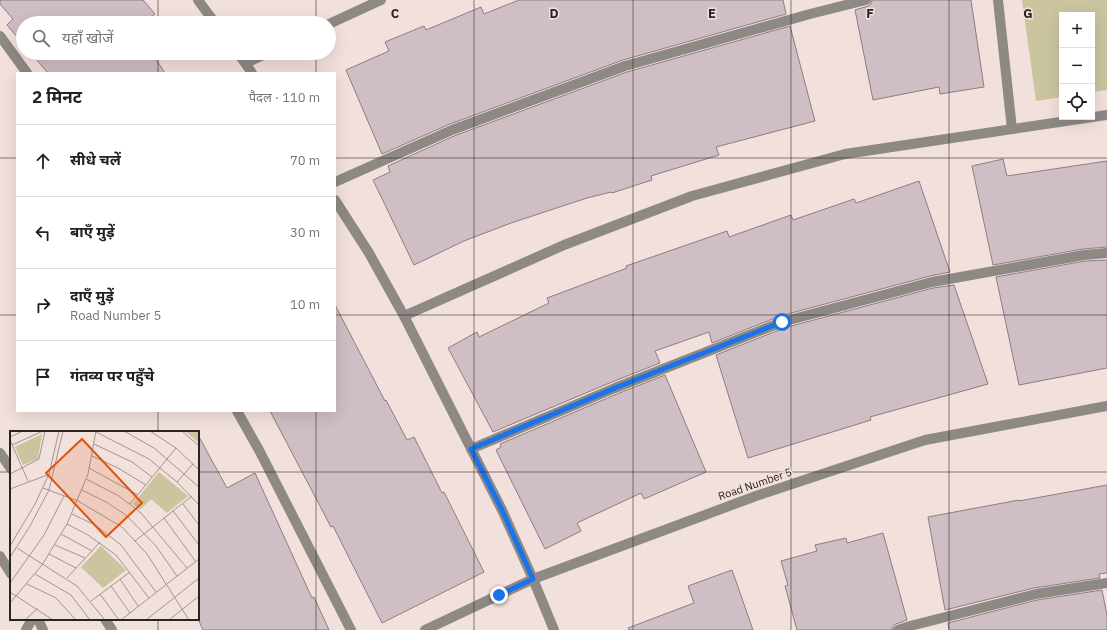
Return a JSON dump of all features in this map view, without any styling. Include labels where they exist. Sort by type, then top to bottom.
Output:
[{"type":"street","points":[[198,0],[210,16]]},
{"type":"street","points":[[336,21],[381,0]]},
{"type":"street","points":[[336,182],[452,130],[625,66],[810,14],[866,0]]},
{"type":"street","points":[[998,0],[1012,129]]},
{"type":"street","points":[[0,36],[16,58]]},
{"type":"street","points":[[18,60],[26,72]]},
{"type":"street","points":[[244,60],[251,72]]},
{"type":"street","points":[[246,63],[253,60]]},
{"type":"street","points":[[404,316],[564,245],[692,196],[845,154],[1107,115]]},
{"type":"street","points":[[336,202],[369,253],[404,316],[502,510],[554,630]]},
{"type":"street","points":[[471,449],[615,388],[782,322],[932,282],[1084,255],[1107,253]]},
{"type":"street","name":"Road Number 5","points":[[425,630],[533,579],[756,496],[925,440],[1107,406]]},
{"type":"street","points":[[238,412],[259,450],[352,630]]},
{"type":"street","points":[[0,453],[10,468]]},
{"type":"street","points":[[0,556],[10,572]]},
{"type":"street","points":[[898,630],[1036,594],[1107,583]]},
{"type":"street","points":[[26,630],[31,620]]},
{"type":"street","points":[[38,620],[43,630]]},
{"type":"street","points":[[106,620],[112,630]]},
{"type":"shaded area","points":[[1022,0],[1107,0],[1107,90],[1095,92],[1095,12],[1059,12],[1059,97],[1036,101]]},
{"type":"building","points":[[0,0],[143,0],[155,14],[153,16],[16,16],[16,36],[7,25],[13,19],[0,4]]},
{"type":"building","points":[[519,0],[783,0],[786,14],[623,60],[450,124],[382,154],[346,70],[389,51],[385,42],[424,26],[426,30],[481,7],[484,14]]},
{"type":"building","points":[[872,0],[971,0],[984,87],[940,94],[939,87],[873,100],[855,10],[868,6],[871,4]]},
{"type":"building","points":[[790,26],[815,121],[716,147],[719,155],[651,176],[652,180],[612,193],[587,198],[511,223],[464,241],[414,265],[373,180],[390,172],[388,166],[454,136],[627,72]]},
{"type":"building","points":[[37,60],[157,60],[164,72],[47,72]]},
{"type":"building","points":[[1003,159],[1007,176],[1107,161],[1107,247],[1083,249],[993,265],[972,166]]},
{"type":"building","points":[[919,181],[950,272],[780,316],[712,343],[709,332],[655,351],[660,363],[493,432],[448,348],[477,332],[479,337],[549,303],[547,298],[627,268],[626,266],[727,231],[729,237],[791,215],[793,220],[854,199],[856,203]]},
{"type":"building","points":[[1107,260],[1107,368],[1019,385],[996,277],[1085,261]]},
{"type":"building","points":[[954,285],[988,384],[870,417],[871,420],[748,458],[716,355],[784,328],[933,288]]},
{"type":"building","points":[[336,307],[407,440],[414,437],[442,493],[444,492],[484,572],[382,623],[333,526],[331,527],[271,412],[336,412]]},
{"type":"building","points":[[665,375],[706,472],[644,499],[641,493],[577,523],[581,531],[545,549],[496,450],[501,447],[500,444]]},
{"type":"building","points":[[199,437],[227,488],[255,473],[312,598],[314,597],[329,630],[203,630],[198,620]]},
{"type":"building","points":[[1107,485],[1107,573],[1099,574],[1100,578],[1034,588],[945,610],[928,517]]},
{"type":"building","points":[[883,533],[907,620],[893,626],[892,630],[797,630],[785,586],[788,585],[781,561],[817,551],[815,545],[846,538],[847,543]]},
{"type":"building","points":[[732,570],[753,630],[629,630],[628,628],[694,603],[688,586]]},
{"type":"building","points":[[1102,590],[1107,615],[1107,630],[949,630],[948,623],[1037,600]]},
{"type":"route","points":[[499,595],[533,579],[502,510],[471,449],[615,388],[782,322]]}]
